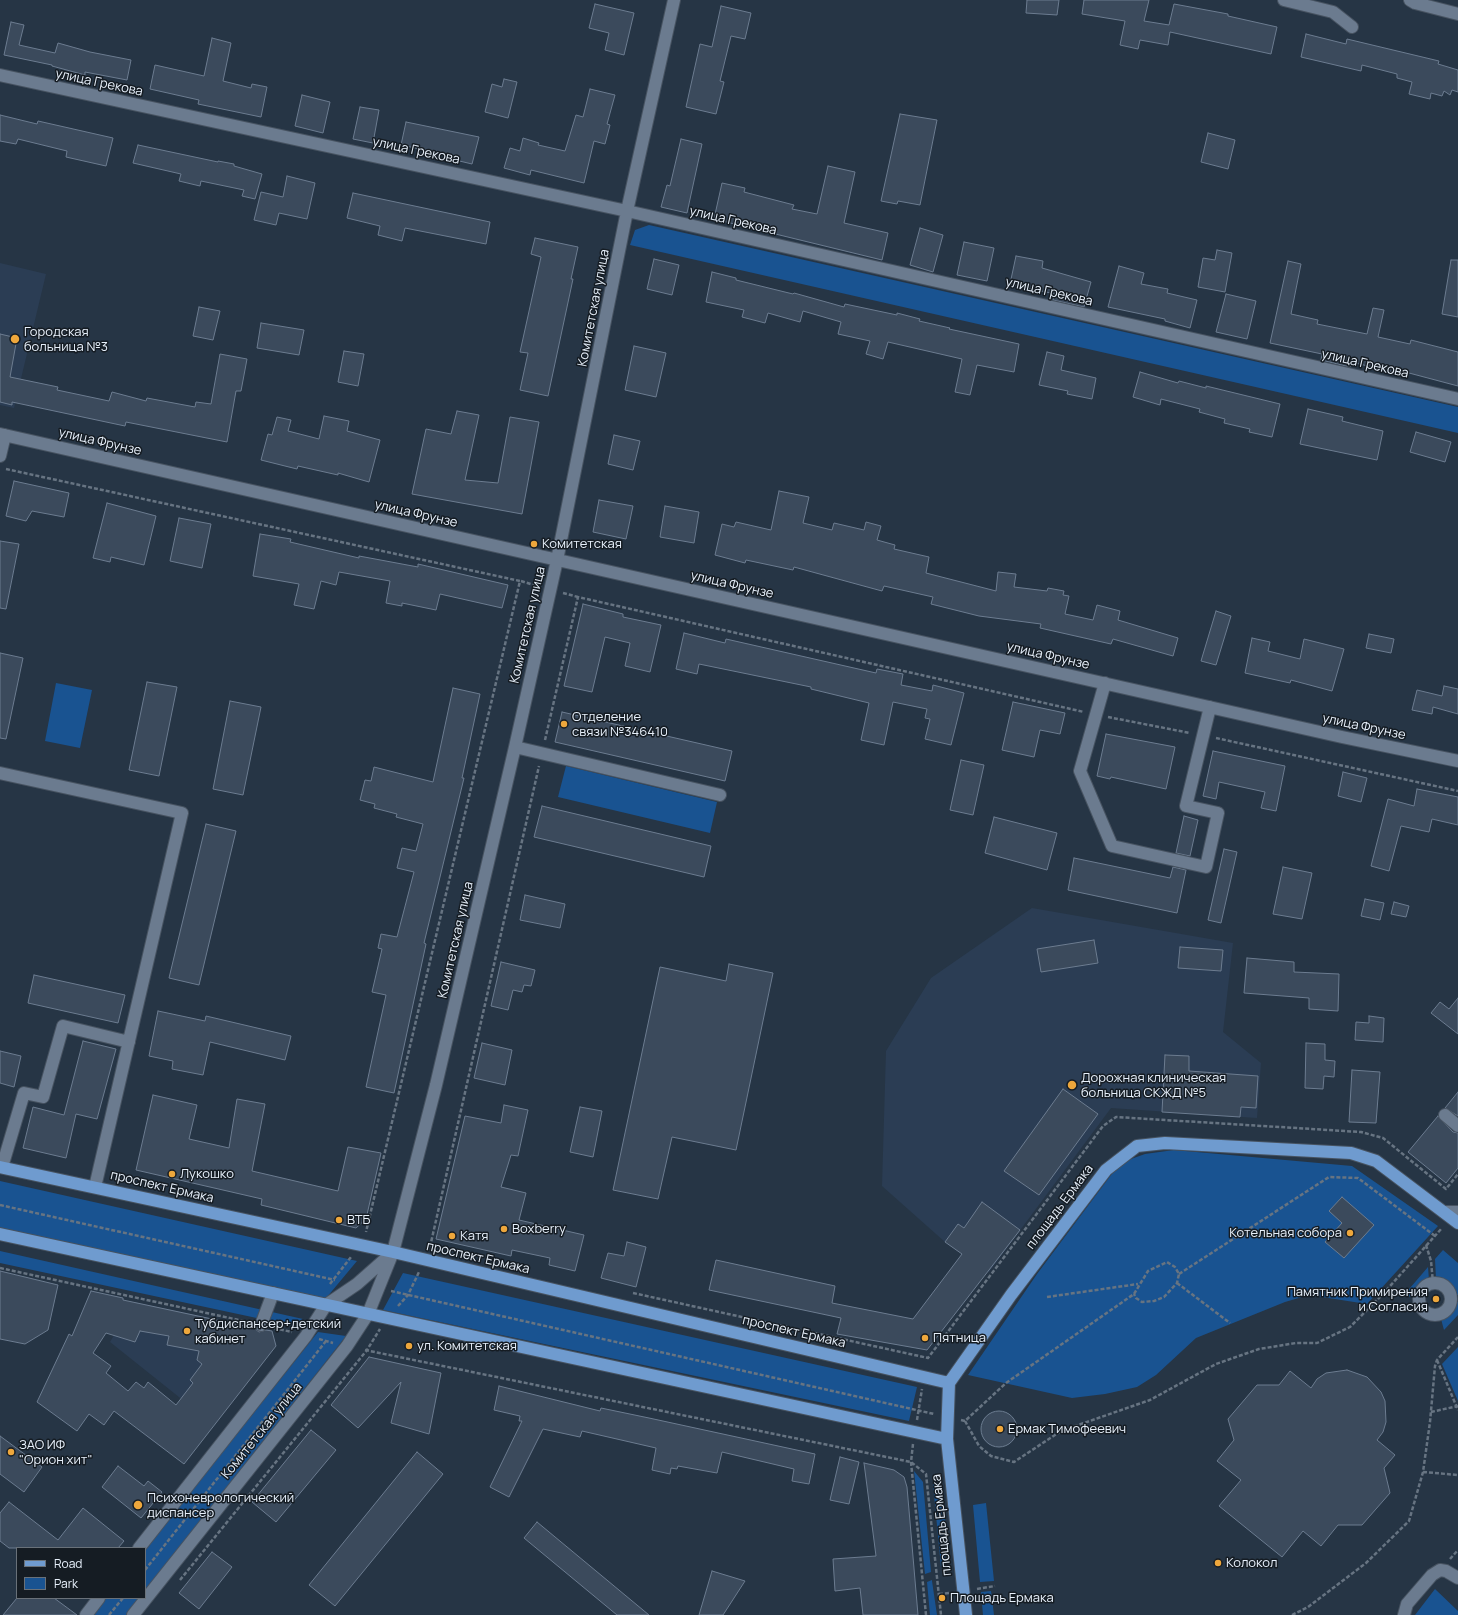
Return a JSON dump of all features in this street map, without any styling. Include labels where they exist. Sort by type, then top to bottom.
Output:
[{"type":"main road","name":"площадь Ермака","points":[[966,1615],[947,1439],[949,1383],[1011,1295],[1106,1170],[1137,1146],[1165,1143],[1351,1153],[1376,1161],[1444,1212],[1453,1227]]},
{"type":"main road","name":"проспект Ермака","points":[[1,1167],[424,1259],[949,1383]]},
{"type":"main road","points":[[0,1234],[947,1439]]},
{"type":"street","name":"Комитетская улица","points":[[146,1599],[347,1346],[368,1314],[393,1252],[436,1085],[557,560],[627,211],[674,0]]},
{"type":"street","points":[[1284,0],[1333,12],[1352,27]]},
{"type":"street","points":[[1410,0],[1414,3],[1458,14]]},
{"type":"street","name":"улица Грекова","points":[[0,75],[627,211],[1458,399]]},
{"type":"street","points":[[0,456],[2,434]]},
{"type":"street","name":"улица Фрунзе","points":[[2,434],[1210,707],[1458,761]]},
{"type":"street","points":[[1105,683],[1080,771],[1112,846],[1206,867],[1218,813],[1186,806],[1210,707]]},
{"type":"street","points":[[515,747],[720,795]]},
{"type":"street","points":[[0,773],[182,813],[94,1187]]},
{"type":"street","points":[[1,1167],[24,1094],[42,1097],[63,1026],[129,1042]]},
{"type":"street","points":[[1445,1115],[1458,1126]]},
{"type":"street","points":[[1444,1212],[1458,1212]]},
{"type":"street","name":"Комитетская улица","points":[[140,1547],[306,1336],[326,1305],[357,1284],[393,1252]]},
{"type":"street","points":[[1432,1283],[1446,1286],[1455,1298],[1449,1308],[1440,1314],[1430,1314],[1422,1307],[1419,1297],[1423,1288],[1432,1283]]},
{"type":"street","points":[[261,1324],[273,1293]]},
{"type":"street","points":[[1404,1615],[1407,1604],[1432,1574],[1440,1570],[1446,1571],[1458,1578]]},
{"type":"street","points":[[86,1615],[98,1599]]},
{"type":"street","name":"Комитетская улица","points":[[133,1615],[146,1599]]},
{"type":"path","points":[[0,467],[520,581],[368,1227],[366,1234],[359,1245],[335,1280],[329,1285]]},
{"type":"path","points":[[177,1584],[367,1350],[388,1318],[408,1295],[430,1248],[578,597],[1096,715],[1204,735],[1458,791]]},
{"type":"path","points":[[926,1615],[911,1462],[928,1358],[1103,1126],[1116,1117],[1361,1132],[1383,1138],[1446,1189],[1458,1174]]},
{"type":"path","points":[[1179,1274],[1329,1176],[1358,1178],[1435,1236]]},
{"type":"path","points":[[0,1205],[357,1284]]},
{"type":"path","points":[[379,1289],[965,1421],[979,1446],[991,1456],[1014,1462],[1061,1431],[1150,1400],[1216,1364],[1259,1348],[1296,1343],[1317,1343],[1350,1327],[1383,1294],[1443,1226],[1453,1227]]},
{"type":"path","points":[[1426,1245],[1431,1261],[1432,1283]]},
{"type":"path","points":[[430,1248],[437,1250]]},
{"type":"path","points":[[965,1421],[1006,1383],[1134,1294],[1148,1271],[1167,1262],[1175,1266],[1179,1274],[1177,1283],[1164,1297],[1154,1301],[1142,1302],[1136,1298],[1134,1294]]},
{"type":"path","points":[[0,1268],[261,1324],[347,1346],[911,1462],[926,1474],[941,1615]]},
{"type":"path","points":[[1177,1283],[1230,1323]]},
{"type":"path","points":[[1047,1298],[1139,1284]]},
{"type":"path","points":[[632,1292],[928,1358]]},
{"type":"path","points":[[1292,1615],[1308,1607],[1366,1563],[1409,1521],[1423,1472],[1437,1360],[1458,1337]]},
{"type":"path","points":[[146,1569],[326,1341]]},
{"type":"path","points":[[1437,1360],[1458,1410]]},
{"type":"path","points":[[1431,1412],[1457,1406]]},
{"type":"path","points":[[1423,1472],[1458,1475]]},
{"type":"path","points":[[109,1615],[122,1599]]},
{"type":"shaded area","name":"Городская больница №3","points":[[0,263],[46,274],[14,408],[0,405]]},
{"type":"shaded area","name":"Дорожная клиническая больница СКЖД №5","points":[[1032,908],[1233,943],[1223,1032],[1261,1063],[1257,1118],[1111,1108],[989,1272],[945,1242],[882,1186],[886,1051],[931,978]]},
{"type":"shaded area","points":[[134,1302],[272,1331],[276,1346],[214,1425],[110,1342]]},
{"type":"green space","points":[[649,225],[1458,407],[1458,433],[630,245],[635,230]]},
{"type":"green space","points":[[56,683],[92,690],[80,748],[45,741]]},
{"type":"green space","points":[[566,766],[717,802],[710,833],[558,797]]},
{"type":"green space","points":[[1174,1150],[1352,1166],[1438,1226],[1367,1304],[1309,1295],[1285,1302],[1196,1338],[1156,1375],[1137,1387],[1105,1394],[1072,1398],[968,1375],[1037,1274],[1114,1171],[1131,1159],[1145,1154]]},
{"type":"green space","points":[[0,1181],[357,1261],[322,1303],[0,1232]]},
{"type":"green space","points":[[1443,1250],[1458,1263],[1458,1295],[1455,1295],[1448,1284],[1436,1279],[1435,1259]]},
{"type":"green space","points":[[0,1251],[303,1319],[294,1326],[0,1263]]},
{"type":"green space","points":[[1428,1267],[1429,1280],[1420,1287],[1415,1298],[1404,1295]]},
{"type":"green space","points":[[403,1273],[917,1387],[909,1421],[383,1310]]},
{"type":"green space","points":[[1455,1302],[1458,1302],[1458,1315],[1444,1330],[1441,1319],[1451,1314],[1455,1307]]},
{"type":"green space","points":[[318,1332],[346,1336],[146,1590],[146,1548]]},
{"type":"green space","points":[[1458,1347],[1458,1401],[1442,1364]]},
{"type":"green space","points":[[914,1471],[923,1482],[931,1572],[925,1574]]},
{"type":"green space","points":[[940,1483],[946,1529],[945,1557],[941,1567],[933,1484]]},
{"type":"green space","points":[[986,1503],[994,1581],[980,1582],[973,1505]]},
{"type":"green space","points":[[932,1580],[937,1615],[930,1615],[927,1582]]},
{"type":"green space","points":[[1435,1589],[1458,1611],[1458,1615],[1415,1615]]},
{"type":"green space","points":[[991,1591],[994,1615],[983,1615],[981,1592]]},
{"type":"green space","points":[[105,1599],[138,1599],[126,1615],[92,1615]]},
{"type":"building","points":[[1027,0],[1059,0],[1057,15],[1026,13]]},
{"type":"building","points":[[1084,0],[1149,0],[1144,21],[1169,25],[1174,4],[1228,14],[1228,16],[1277,27],[1271,54],[1170,32],[1168,45],[1140,40],[1138,49],[1120,45],[1125,21],[1082,14]]},
{"type":"building","points":[[595,4],[634,13],[624,55],[605,50],[609,33],[589,28]]},
{"type":"building","points":[[721,6],[751,13],[745,39],[731,36],[720,81],[724,82],[716,114],[686,107],[700,44],[712,47]]},
{"type":"building","points":[[11,22],[24,25],[19,45],[55,53],[58,43],[90,52],[131,60],[127,80],[85,72],[85,75],[52,65],[4,55]]},
{"type":"building","points":[[1306,34],[1346,44],[1347,39],[1439,61],[1438,64],[1458,70],[1458,92],[1452,90],[1450,95],[1444,91],[1442,96],[1431,93],[1430,99],[1409,94],[1412,82],[1397,78],[1397,74],[1362,65],[1361,71],[1301,57]]},
{"type":"building","points":[[212,38],[231,43],[223,81],[251,88],[252,84],[267,87],[261,117],[198,104],[199,100],[150,89],[155,65],[204,76]]},
{"type":"building","points":[[504,79],[517,82],[508,118],[485,112],[492,84],[502,87]]},
{"type":"building","points":[[590,89],[615,95],[607,124],[610,125],[605,144],[594,141],[584,183],[531,170],[530,175],[504,168],[510,148],[520,151],[523,138],[539,143],[538,145],[565,151],[576,115],[583,117]]},
{"type":"building","points":[[302,95],[330,102],[323,133],[295,126]]},
{"type":"building","points":[[360,107],[379,110],[373,143],[353,139]]},
{"type":"building","points":[[900,114],[937,120],[920,205],[898,201],[897,204],[881,201]]},
{"type":"building","points":[[0,115],[37,124],[38,121],[113,138],[106,166],[66,157],[67,151],[18,139],[16,144],[0,141]]},
{"type":"building","points":[[406,122],[479,137],[472,164],[447,158],[448,155],[401,145]]},
{"type":"building","points":[[1208,133],[1235,140],[1228,169],[1201,162]]},
{"type":"building","points":[[681,139],[702,144],[687,213],[661,207],[667,185],[670,186]]},
{"type":"building","points":[[138,145],[234,164],[234,166],[262,174],[255,199],[242,196],[244,190],[201,181],[200,186],[179,181],[181,174],[133,163]]},
{"type":"building","points":[[828,166],[855,172],[844,223],[888,233],[882,260],[714,219],[722,183],[745,188],[744,192],[794,205],[792,209],[817,214]]},
{"type":"building","points":[[287,176],[315,183],[307,219],[279,213],[276,225],[254,220],[261,192],[283,197]]},
{"type":"building","points":[[353,193],[490,222],[486,244],[405,228],[402,241],[378,235],[380,226],[347,218]]},
{"type":"building","points":[[920,228],[943,235],[933,272],[910,265]]},
{"type":"building","points":[[535,238],[578,247],[571,279],[573,279],[548,396],[520,390],[528,353],[520,352],[541,257],[531,254]]},
{"type":"building","points":[[964,242],[994,248],[987,281],[957,275]]},
{"type":"building","points":[[1217,250],[1232,253],[1225,292],[1198,287],[1203,258],[1215,260]]},
{"type":"building","points":[[1016,256],[1043,261],[1042,268],[1091,282],[1084,307],[1053,300],[1055,294],[1010,284]]},
{"type":"building","points":[[654,259],[679,265],[672,295],[647,289]]},
{"type":"building","points":[[1451,260],[1458,260],[1458,317],[1442,314]]},
{"type":"building","points":[[1288,261],[1301,264],[1291,314],[1318,320],[1317,324],[1367,334],[1373,308],[1384,310],[1378,337],[1410,344],[1411,340],[1458,352],[1458,386],[1394,369],[1393,372],[1351,362],[1350,367],[1321,360],[1322,354],[1270,343]]},
{"type":"building","points":[[1119,266],[1144,273],[1141,284],[1168,289],[1167,293],[1197,300],[1190,328],[1165,321],[1165,319],[1108,307]]},
{"type":"building","points":[[712,272],[736,278],[736,280],[794,293],[844,307],[845,304],[897,315],[897,313],[920,319],[919,321],[950,328],[949,329],[1019,344],[1014,372],[977,365],[970,395],[955,392],[962,359],[888,342],[883,359],[866,354],[870,341],[838,334],[841,322],[803,311],[800,322],[768,313],[765,323],[742,317],[744,310],[706,302]]},
{"type":"building","points":[[1226,294],[1256,301],[1247,339],[1216,332]]},
{"type":"building","points":[[199,307],[220,311],[213,340],[193,336]]},
{"type":"building","points":[[261,323],[304,330],[299,355],[257,348]]},
{"type":"building","points":[[0,334],[17,338],[10,377],[58,387],[57,390],[109,401],[112,392],[146,401],[147,398],[195,407],[196,402],[211,404],[220,354],[247,359],[241,391],[236,391],[227,442],[126,422],[125,426],[12,402],[12,405],[0,402]]},
{"type":"building","points":[[634,346],[666,353],[656,397],[625,390]]},
{"type":"building","points":[[344,351],[364,354],[358,386],[338,382]]},
{"type":"building","points":[[1047,352],[1064,356],[1061,370],[1096,378],[1092,399],[1067,394],[1068,391],[1039,385]]},
{"type":"building","points":[[1140,372],[1178,383],[1179,381],[1206,388],[1206,386],[1280,404],[1272,437],[1249,432],[1250,429],[1224,423],[1225,419],[1199,412],[1200,409],[1161,399],[1160,405],[1133,397]]},
{"type":"building","points":[[1308,409],[1343,417],[1342,421],[1383,431],[1377,460],[1300,444]]},
{"type":"building","points":[[457,411],[479,415],[465,480],[498,483],[510,417],[539,422],[522,514],[412,494],[426,429],[451,434]]},
{"type":"building","points":[[324,416],[349,421],[347,431],[380,440],[369,482],[338,473],[338,475],[298,466],[297,469],[261,460],[268,434],[272,435],[277,417],[291,420],[288,431],[319,439]]},
{"type":"building","points":[[1416,432],[1451,442],[1445,462],[1410,452]]},
{"type":"building","points":[[614,435],[640,441],[633,470],[608,464]]},
{"type":"building","points":[[14,481],[69,493],[64,517],[32,511],[26,521],[6,516]]},
{"type":"building","points":[[779,491],[809,497],[803,523],[832,530],[834,523],[864,530],[866,522],[881,526],[877,540],[895,545],[894,549],[929,557],[926,573],[996,591],[998,572],[1016,574],[1014,587],[1047,591],[1048,588],[1064,591],[1063,595],[1069,596],[1065,614],[1093,620],[1097,605],[1120,611],[1118,620],[1178,638],[1173,656],[1113,639],[1111,644],[1040,628],[1041,624],[979,616],[931,604],[933,597],[884,586],[882,591],[794,567],[793,570],[746,560],[745,563],[715,555],[722,524],[734,527],[736,522],[771,530]]},
{"type":"building","points":[[599,500],[633,506],[626,539],[593,532]]},
{"type":"building","points":[[107,503],[156,516],[144,565],[111,557],[110,562],[93,558]]},
{"type":"building","points":[[665,506],[699,512],[694,543],[660,537]]},
{"type":"building","points":[[179,518],[211,524],[202,568],[170,561]]},
{"type":"building","points":[[260,534],[291,539],[290,542],[359,558],[359,556],[418,567],[418,564],[508,585],[502,608],[440,594],[436,610],[402,603],[402,606],[386,603],[390,581],[339,572],[336,585],[321,581],[314,609],[294,605],[299,584],[253,576]]},
{"type":"building","points":[[0,541],[19,544],[6,609],[0,608]]},
{"type":"building","points":[[583,604],[623,614],[623,617],[661,625],[650,672],[625,666],[630,643],[605,637],[592,692],[564,686]]},
{"type":"building","points":[[1216,611],[1231,616],[1216,665],[1201,661]]},
{"type":"building","points":[[684,633],[725,643],[726,639],[876,673],[877,669],[903,674],[901,685],[932,691],[933,685],[964,693],[951,745],[925,739],[930,719],[925,718],[927,709],[893,702],[884,745],[861,740],[869,703],[811,689],[811,687],[699,664],[697,674],[676,669]]},
{"type":"building","points":[[1369,634],[1394,639],[1391,653],[1366,648]]},
{"type":"building","points":[[1252,638],[1270,642],[1268,651],[1300,659],[1304,639],[1344,649],[1332,691],[1291,680],[1290,683],[1245,673]]},
{"type":"building","points":[[0,653],[23,658],[6,739],[0,738]]},
{"type":"building","points":[[147,682],[177,687],[159,776],[129,770]]},
{"type":"building","points":[[1444,686],[1458,689],[1458,714],[1433,707],[1432,714],[1412,710],[1417,690],[1442,696]]},
{"type":"building","points":[[453,688],[480,694],[462,778],[464,778],[424,943],[426,944],[394,1093],[366,1087],[386,995],[372,992],[382,949],[378,948],[381,934],[397,937],[414,872],[397,868],[402,848],[416,851],[423,824],[396,817],[397,814],[374,808],[375,804],[360,800],[365,780],[371,781],[374,767],[433,782]]},
{"type":"building","points":[[230,701],[261,707],[243,795],[213,789]]},
{"type":"building","points":[[1013,702],[1065,713],[1060,734],[1040,730],[1034,757],[1002,750]]},
{"type":"building","points":[[562,712],[732,751],[725,781],[555,742]]},
{"type":"building","points":[[1106,734],[1175,747],[1166,789],[1111,777],[1110,779],[1097,776]]},
{"type":"building","points":[[1213,751],[1285,766],[1276,811],[1261,808],[1265,792],[1219,782],[1216,799],[1203,796]]},
{"type":"building","points":[[961,760],[984,765],[973,815],[950,810]]},
{"type":"building","points":[[1343,772],[1367,778],[1361,802],[1338,796]]},
{"type":"building","points":[[1417,789],[1458,797],[1458,825],[1432,819],[1429,832],[1401,826],[1389,871],[1371,866],[1388,799],[1414,806]]},
{"type":"building","points":[[542,806],[711,846],[704,877],[534,837]]},
{"type":"building","points":[[1184,816],[1198,820],[1190,856],[1176,853]]},
{"type":"building","points":[[994,817],[1057,833],[1047,870],[985,853]]},
{"type":"building","points":[[206,824],[236,831],[199,985],[169,978]]},
{"type":"building","points":[[1224,849],[1237,852],[1221,923],[1208,920]]},
{"type":"building","points":[[1074,858],[1170,878],[1173,867],[1186,870],[1177,913],[1068,890]]},
{"type":"building","points":[[1283,867],[1312,873],[1302,919],[1273,914]]},
{"type":"building","points":[[525,895],[565,904],[560,928],[520,920]]},
{"type":"building","points":[[1365,899],[1384,903],[1380,920],[1361,916]]},
{"type":"building","points":[[1394,902],[1409,906],[1406,917],[1391,914]]},
{"type":"building","points":[[1094,940],[1098,963],[1041,972],[1037,949]]},
{"type":"building","points":[[1180,947],[1223,950],[1221,971],[1178,968]]},
{"type":"building","points":[[1247,958],[1294,962],[1294,972],[1339,974],[1338,1011],[1309,1009],[1309,998],[1244,993]]},
{"type":"building","points":[[501,962],[535,970],[531,986],[524,985],[522,992],[513,990],[508,1010],[491,1006]]},
{"type":"building","points":[[729,964],[773,973],[736,1150],[672,1137],[658,1199],[613,1190],[660,967],[726,981]]},
{"type":"building","points":[[34,975],[125,995],[118,1023],[28,1003]]},
{"type":"building","points":[[1458,998],[1458,1034],[1431,1013],[1440,1002],[1449,1009]]},
{"type":"building","points":[[158,1011],[205,1021],[206,1016],[291,1036],[285,1060],[210,1042],[203,1075],[172,1069],[173,1061],[149,1056]]},
{"type":"building","points":[[1369,1016],[1384,1018],[1383,1042],[1355,1040],[1356,1022],[1369,1023]]},
{"type":"building","points":[[83,1041],[116,1049],[97,1119],[76,1114],[66,1158],[23,1148],[33,1107],[64,1115]]},
{"type":"building","points":[[482,1043],[512,1050],[505,1085],[474,1078]]},
{"type":"building","points":[[1306,1043],[1325,1044],[1325,1060],[1335,1061],[1334,1077],[1324,1076],[1323,1089],[1305,1088]]},
{"type":"building","points":[[0,1051],[21,1056],[14,1087],[0,1083]]},
{"type":"building","points":[[1165,1055],[1189,1056],[1189,1071],[1258,1076],[1256,1108],[1241,1107],[1240,1117],[1162,1112]]},
{"type":"building","points":[[1352,1070],[1380,1072],[1376,1123],[1349,1122]]},
{"type":"building","points":[[1063,1089],[1098,1114],[1039,1195],[1004,1171]]},
{"type":"building","points":[[1458,1092],[1458,1116],[1445,1108]]},
{"type":"building","points":[[153,1095],[197,1105],[189,1139],[229,1148],[237,1099],[265,1104],[252,1171],[338,1191],[348,1147],[381,1153],[366,1219],[356,1228],[261,1205],[262,1199],[136,1170]]},
{"type":"building","points":[[504,1105],[528,1110],[518,1156],[511,1155],[501,1187],[526,1193],[519,1220],[584,1235],[575,1271],[549,1265],[550,1258],[512,1250],[511,1256],[436,1239],[465,1116],[501,1123]]},
{"type":"building","points":[[580,1107],[602,1111],[593,1157],[570,1152]]},
{"type":"building","points":[[1438,1116],[1453,1132],[1458,1133],[1458,1168],[1446,1183],[1408,1152]]},
{"type":"building","name":"Котельная собора","points":[[1342,1197],[1374,1225],[1344,1258],[1325,1242],[1342,1223],[1329,1211]]},
{"type":"building","points":[[982,1202],[1020,1230],[927,1350],[837,1334],[841,1318],[709,1290],[716,1260],[835,1286],[832,1303],[913,1319],[962,1254],[945,1242],[958,1224],[964,1228]]},
{"type":"building","points":[[627,1242],[646,1247],[636,1287],[601,1278],[608,1253],[624,1256]]},
{"type":"building","points":[[0,1271],[58,1285],[48,1330],[25,1344],[0,1339]]},
{"type":"building","points":[[91,1291],[123,1298],[123,1300],[254,1328],[259,1332],[266,1330],[272,1331],[276,1346],[184,1464],[114,1411],[104,1425],[89,1414],[77,1431],[37,1402],[69,1334],[72,1336]],"holes":[[[140,1331],[169,1336],[167,1345],[199,1351],[197,1360],[202,1364],[190,1380],[193,1383],[176,1405],[148,1382],[144,1388],[136,1382],[128,1391],[106,1373],[111,1366],[93,1353],[106,1333],[135,1342]]]},
{"type":"building","points":[[369,1357],[441,1373],[429,1434],[391,1423],[401,1382],[358,1428],[331,1405]]},
{"type":"building","points":[[1347,1370],[1367,1377],[1381,1392],[1385,1401],[1386,1422],[1383,1432],[1377,1440],[1395,1455],[1384,1468],[1390,1493],[1362,1525],[1338,1525],[1321,1546],[1303,1531],[1282,1557],[1219,1506],[1241,1480],[1217,1461],[1234,1440],[1228,1419],[1257,1385],[1279,1385],[1290,1371],[1311,1388],[1317,1379],[1326,1373]]},
{"type":"building","points":[[499,1386],[600,1411],[601,1408],[815,1454],[809,1484],[792,1481],[794,1469],[722,1452],[717,1473],[678,1466],[677,1469],[671,1468],[670,1474],[652,1470],[656,1448],[582,1431],[580,1437],[543,1429],[509,1497],[490,1487],[522,1421],[519,1421],[520,1416],[494,1410]]},
{"type":"building","points":[[999,1411],[1009,1414],[1014,1419],[1017,1429],[1014,1439],[1009,1444],[999,1447],[989,1444],[984,1439],[981,1429],[984,1419],[989,1414]]},
{"type":"building","points":[[311,1430],[336,1450],[276,1522],[252,1502]]},
{"type":"building","name":"ЗАО ИФ \"Орион хит\"","points":[[0,1436],[42,1467],[24,1492],[0,1474]]},
{"type":"building","points":[[417,1452],[443,1474],[335,1606],[309,1585]]},
{"type":"building","points":[[840,1457],[859,1462],[849,1504],[830,1500]]},
{"type":"building","points":[[864,1463],[894,1470],[904,1477],[907,1487],[918,1615],[863,1615],[860,1588],[835,1591],[833,1559],[876,1556]]},
{"type":"building","name":"Психоневрологический диспансер","points":[[118,1466],[144,1486],[148,1481],[162,1492],[141,1518],[102,1487]]},
{"type":"building","points":[[9,1502],[58,1540],[83,1508],[124,1541],[119,1547],[9,1548],[0,1541],[0,1513]]},
{"type":"building","points":[[537,1522],[649,1615],[617,1615],[524,1538]]},
{"type":"building","points":[[212,1552],[232,1567],[199,1609],[179,1593]]},
{"type":"building","points":[[712,1571],[745,1581],[723,1615],[699,1615]]},
{"type":"building","points":[[16,1599],[55,1599],[77,1615],[3,1615]]},
{"type":"place","name":"Городская больница №3","points":[[15,339]]},
{"type":"place","name":"Комитетская","points":[[534,544]]},
{"type":"place","name":"Отделение связи №346410","points":[[564,724]]},
{"type":"place","name":"Дорожная клиническая больница СКЖД №5","points":[[1072,1085]]},
{"type":"place","name":"Лукошко","points":[[172,1174]]},
{"type":"place","name":"ВТБ","points":[[339,1220]]},
{"type":"place","name":"Boxberry","points":[[504,1229]]},
{"type":"place","name":"Котельная собора","points":[[1350,1233]]},
{"type":"place","name":"Катя","points":[[452,1236]]},
{"type":"place","name":"Памятник Примирения и Cогласия","points":[[1436,1299]]},
{"type":"place","name":"Тубдиспансер+детский кабинет","points":[[187,1331]]},
{"type":"place","name":"Пятница","points":[[925,1338]]},
{"type":"place","name":"ул. Комитетская","points":[[409,1346]]},
{"type":"place","name":"Ермак Тимофеевич","points":[[1000,1429]]},
{"type":"place","name":"ЗАО ИФ \"Орион хит\"","points":[[11,1452]]},
{"type":"place","name":"Психоневрологический диспансер","points":[[138,1505]]},
{"type":"place","name":"Колокол","points":[[1218,1563]]},
{"type":"place","name":"Площадь Ермака","points":[[942,1598]]}]
